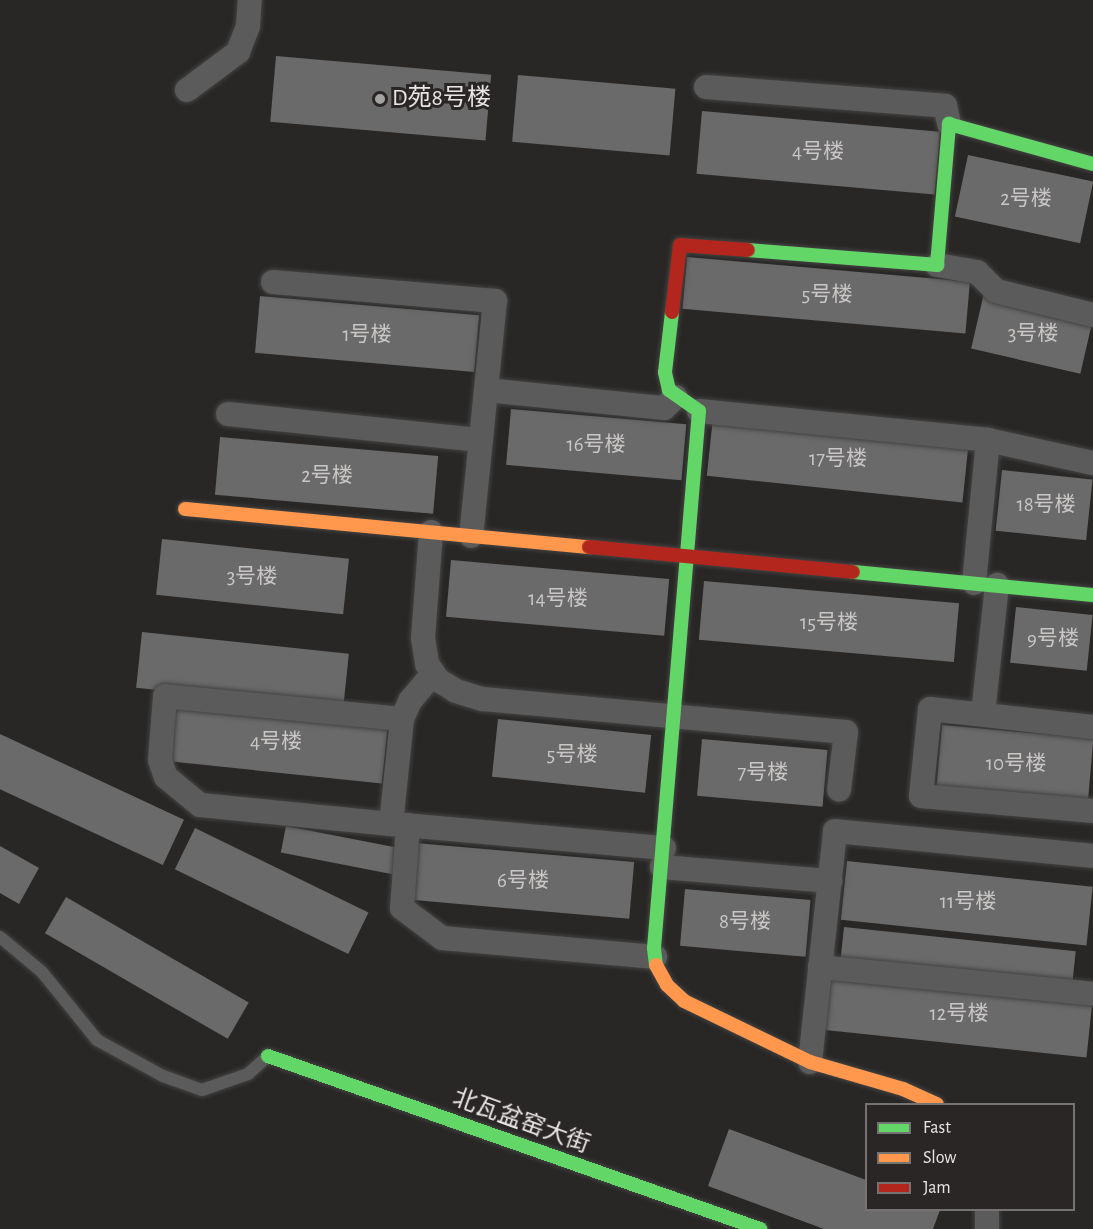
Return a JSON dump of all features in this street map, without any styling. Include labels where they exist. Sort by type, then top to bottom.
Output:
[{"type":"street","points":[[187,90],[238,52],[248,26],[250,0]]},
{"type":"street","points":[[706,87],[945,106],[949,124],[936,265]]},
{"type":"street","points":[[949,124],[1093,164]]},
{"type":"street","points":[[1093,315],[996,291],[977,272],[936,265],[680,245],[665,372],[669,390],[699,411],[988,440],[1093,463]]},
{"type":"street","points":[[273,282],[495,301],[471,536]]},
{"type":"street","points":[[486,390],[664,408],[676,397]]},
{"type":"street","points":[[699,411],[655,957],[657,969],[667,986],[684,1001],[810,1062],[903,1089],[935,1103]]},
{"type":"street","points":[[228,414],[481,440]]},
{"type":"street","points":[[983,714],[988,440]]},
{"type":"street","points":[[185,509],[1093,595]]},
{"type":"street","points":[[430,532],[423,638],[427,664],[433,674],[456,691],[483,699],[846,732],[839,789]]},
{"type":"street","points":[[433,674],[410,700],[402,719],[400,824],[402,908],[442,938],[655,957]]},
{"type":"street","points":[[402,719],[165,696],[159,760],[166,777],[200,805],[400,824],[663,857],[830,881]]},
{"type":"street","points":[[1093,727],[930,708],[921,796],[1093,811]]},
{"type":"street","points":[[810,1062],[835,831],[1093,856]]},
{"type":"street","points":[[820,967],[1093,994]]},
{"type":"street","name":"北瓦盆窑大街","points":[[268,1056],[760,1229]]},
{"type":"street","points":[[987,1211],[987,1229]]},
{"type":"lane","points":[[0,937],[42,972],[97,1040],[163,1076],[202,1090],[248,1074],[268,1056]]},
{"type":"building","name":"D苑8号楼","points":[[276,56],[491,75],[485,141],[270,122]]},
{"type":"building","points":[[518,75],[675,89],[670,156],[512,142]]},
{"type":"building","points":[[702,111],[940,132],[935,195],[697,174]]},
{"type":"building","points":[[968,155],[1093,182],[1080,243],[955,217]]},
{"type":"building","points":[[687,257],[970,282],[965,334],[682,309]]},
{"type":"building","points":[[984,293],[1093,318],[1080,374],[971,349]]},
{"type":"building","points":[[260,296],[479,315],[474,372],[255,353]]},
{"type":"building","points":[[511,409],[686,424],[681,480],[506,465]]},
{"type":"building","points":[[713,417],[969,444],[962,503],[707,476]]},
{"type":"building","points":[[220,437],[438,456],[433,514],[215,495]]},
{"type":"building","points":[[1002,470],[1093,480],[1086,540],[996,531]]},
{"type":"building","points":[[162,539],[349,559],[343,614],[156,595]]},
{"type":"building","points":[[451,560],[669,579],[664,636],[446,617]]},
{"type":"building","points":[[704,581],[959,603],[954,662],[699,640]]},
{"type":"building","points":[[1016,607],[1093,615],[1087,671],[1010,663]]},
{"type":"building","points":[[142,632],[349,654],[343,709],[136,688]]},
{"type":"building","points":[[170,703],[388,726],[382,784],[164,761]]},
{"type":"building","points":[[498,719],[651,735],[645,793],[492,777]]},
{"type":"building","points":[[942,725],[1093,738],[1088,801],[937,788]]},
{"type":"building","points":[[0,734],[184,820],[163,865],[0,789]]},
{"type":"building","points":[[702,739],[828,750],[823,807],[697,796]]},
{"type":"building","points":[[286,826],[403,849],[398,875],[281,853]]},
{"type":"building","points":[[195,828],[368,913],[348,954],[175,869]]},
{"type":"building","points":[[416,843],[634,862],[629,919],[411,900]]},
{"type":"building","points":[[0,846],[39,868],[19,904],[0,893]]},
{"type":"building","points":[[847,861],[1093,887],[1086,945],[841,920]]},
{"type":"building","points":[[685,889],[811,900],[806,957],[680,946]]},
{"type":"building","points":[[66,897],[249,1002],[228,1039],[45,933]]},
{"type":"building","points":[[844,927],[1076,951],[1072,986],[840,962]]},
{"type":"building","points":[[829,972],[1093,1000],[1086,1057],[823,1030]]},
{"type":"building","points":[[729,1129],[865,1180],[865,1211],[940,1211],[933,1229],[824,1229],[708,1186]]},
{"type":"traffic: fast","points":[[748,250],[937,265],[949,124],[1093,164]]},
{"type":"traffic: fast","points":[[656,965],[654,948],[699,411],[669,390],[665,372],[672,312]]},
{"type":"traffic: fast","points":[[853,572],[1093,595]]},
{"type":"traffic: fast","points":[[268,1056],[760,1229]]},
{"type":"traffic: slow","points":[[185,509],[589,547]]},
{"type":"traffic: slow","points":[[656,965],[667,985],[684,1001],[810,1062],[903,1089],[935,1103]]},
{"type":"traffic: jam","points":[[672,312],[680,245],[748,250]]},
{"type":"traffic: jam","points":[[589,547],[853,572]]},
{"type":"place","name":"D苑8号楼","points":[[380,99]]}]
